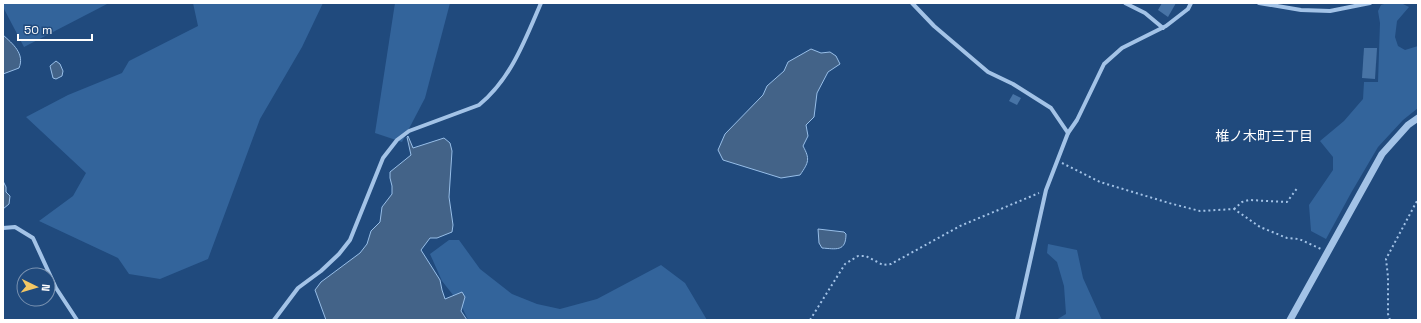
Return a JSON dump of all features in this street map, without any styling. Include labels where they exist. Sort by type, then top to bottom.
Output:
[{"type":"street","points":[[274,320],[298,288],[321,271],[339,254],[350,240],[358,223],[370,187],[383,158],[397,140],[409,131],[479,105],[488,98],[500,84],[519,54],[541,3]]},
{"type":"street","points":[[912,3],[934,26],[988,72],[1013,84],[1051,108],[1068,133]]},
{"type":"street","points":[[1125,3],[1145,13],[1163,28]]},
{"type":"street","points":[[1017,320],[1046,190],[1068,133],[1077,120],[1104,64],[1122,48],[1163,28],[1188,9],[1191,3]]},
{"type":"street","points":[[1259,3],[1301,10],[1330,11],[1370,3]]},
{"type":"street","points":[[1290,320],[1382,154],[1408,125],[1418,118]]},
{"type":"street","points":[[3,228],[15,227],[33,238],[56,288],[77,320]]},
{"type":"path","points":[[1057,161],[1100,182],[1169,203],[1200,210],[1234,210],[1260,227],[1287,238],[1300,239],[1327,252]]},
{"type":"path","points":[[1234,210],[1242,202],[1249,200],[1287,202],[1298,187]]},
{"type":"path","points":[[810,320],[845,264],[858,256],[866,256],[883,265],[891,264],[960,226],[1046,190]]},
{"type":"path","points":[[1390,320],[1388,314],[1388,277],[1386,259],[1418,199]]},
{"type":"shaded area","points":[[3,3],[109,3],[24,47],[3,7]]},
{"type":"shaded area","points":[[193,3],[323,3],[302,47],[260,119],[208,259],[160,279],[129,274],[118,258],[39,221],[73,196],[86,173],[26,117],[68,95],[122,73],[129,61],[198,26]]},
{"type":"shaded area","points":[[395,3],[450,3],[425,98],[402,142],[375,133]]},
{"type":"shaded area","points":[[1387,3],[1401,3],[1409,7],[1397,21],[1395,37],[1398,46],[1405,50],[1418,46],[1418,108],[1403,120],[1378,147],[1326,239],[1311,231],[1309,205],[1333,170],[1333,157],[1320,141],[1344,121],[1363,99],[1364,82],[1378,82],[1380,23],[1378,11],[1381,5]]},
{"type":"shaded area","points":[[3,35],[17,50],[20,63],[19,68],[3,74]]},
{"type":"shaded area","points":[[811,49],[821,53],[830,52],[836,56],[840,64],[828,72],[817,93],[814,117],[806,125],[808,136],[803,146],[808,160],[800,175],[781,178],[723,160],[718,150],[725,134],[763,95],[767,86],[784,71],[788,62]]},
{"type":"shaded area","points":[[56,61],[60,64],[63,71],[62,76],[56,79],[53,78],[50,66]]},
{"type":"shaded area","points":[[408,136],[413,148],[444,138],[450,143],[452,151],[449,197],[453,225],[452,232],[437,238],[430,238],[421,250],[440,280],[445,299],[462,292],[465,297],[461,311],[467,320],[326,320],[315,290],[321,282],[360,253],[367,244],[371,231],[380,222],[382,207],[392,194],[390,172],[411,155]]},
{"type":"shaded area","points":[[3,181],[6,187],[6,192],[10,196],[9,204],[3,209]]},
{"type":"shaded area","points":[[818,229],[844,232],[846,234],[846,240],[842,247],[836,249],[822,248],[819,243]]},
{"type":"shaded area","points":[[449,240],[459,240],[480,269],[512,294],[537,304],[560,309],[597,299],[661,265],[685,283],[707,320],[468,320],[461,305],[442,281],[430,254]]},
{"type":"shaded area","points":[[1048,244],[1077,250],[1083,278],[1102,320],[1056,320],[1066,314],[1064,286],[1057,262],[1047,253]]},
{"type":"building","points":[[1162,3],[1176,3],[1168,17],[1158,10]]},
{"type":"building","points":[[1364,48],[1377,48],[1375,79],[1362,78]]},
{"type":"building","points":[[1013,94],[1021,98],[1017,105],[1009,101]]},
{"type":"district","name":"椎ノ木町三丁目","points":[[1264,136]]}]
